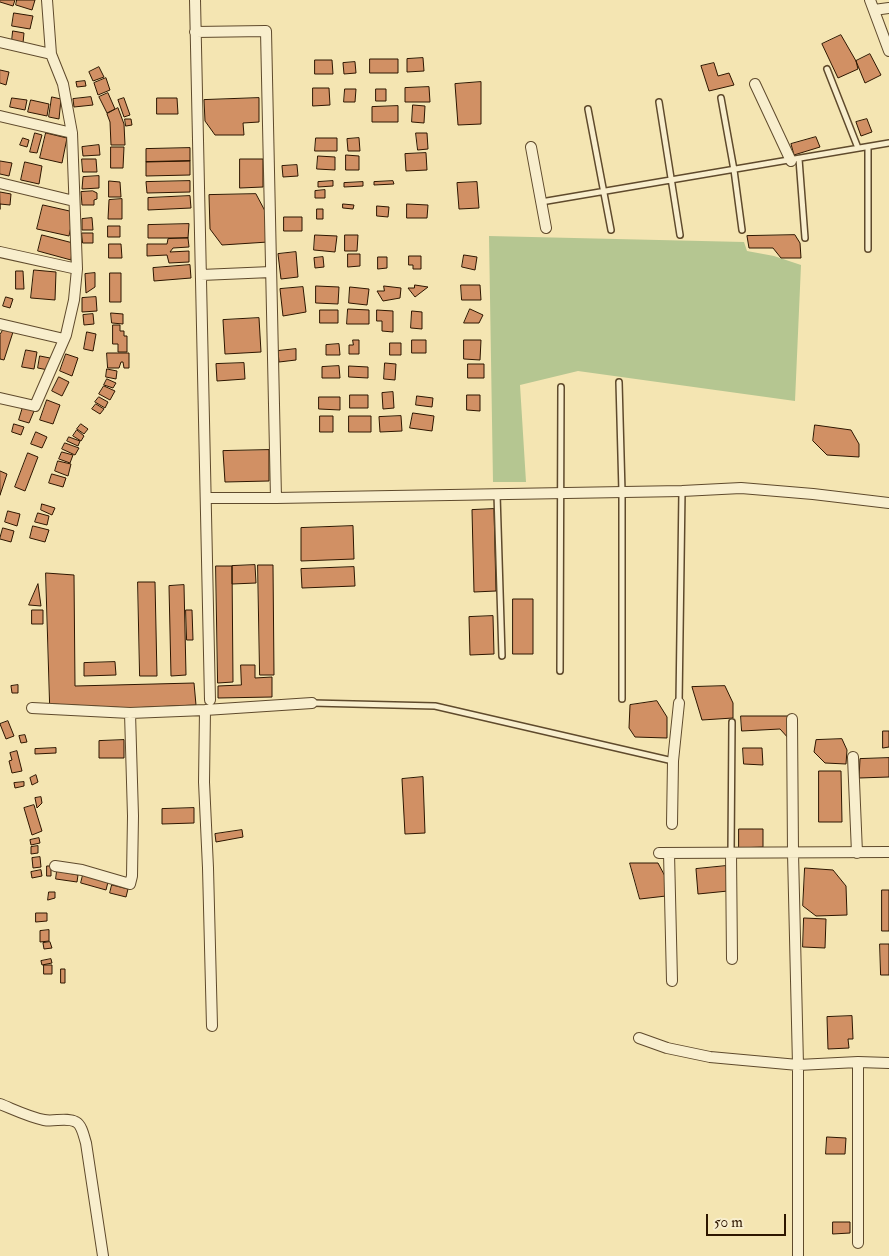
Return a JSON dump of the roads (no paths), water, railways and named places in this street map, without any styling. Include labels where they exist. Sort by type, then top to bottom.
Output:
[{"type":"street","points":[[0,398],[35,406],[64,339],[74,300],[77,269],[72,133],[63,84],[51,54],[47,0]]},
{"type":"street","points":[[195,0],[210,700]]},
{"type":"street","points":[[872,5],[889,8]]},
{"type":"street","points":[[872,5],[889,51]]},
{"type":"street","points":[[195,32],[266,31],[276,498]]},
{"type":"street","points":[[0,42],[51,54]]},
{"type":"street","points":[[754,84],[795,160]]},
{"type":"street","points":[[0,116],[72,133]]},
{"type":"street","points":[[530,147],[546,228]]},
{"type":"street","points":[[0,183],[74,201]]},
{"type":"street","points":[[0,252],[77,269]]},
{"type":"street","points":[[201,275],[271,272]]},
{"type":"street","points":[[0,324],[64,339]]},
{"type":"street","points":[[206,498],[682,491],[741,488],[889,503]]},
{"type":"street","points":[[32,708],[130,713],[312,703]]},
{"type":"street","points":[[672,824],[673,761],[679,704]]},
{"type":"street","points":[[206,710],[204,782],[209,888],[212,1026]]},
{"type":"street","points":[[55,866],[82,870],[130,884],[132,876],[133,816],[130,713]]},
{"type":"street","points":[[792,719],[798,1065],[798,1256]]},
{"type":"street","points":[[853,758],[857,853]]},
{"type":"street","points":[[672,981],[664,853],[889,852]]},
{"type":"street","points":[[731,853],[732,959]]},
{"type":"street","points":[[639,1038],[667,1048],[710,1057],[798,1065],[858,1062],[889,1063]]},
{"type":"street","points":[[858,1062],[858,1243]]},
{"type":"street","points":[[0,1104],[27,1116],[47,1121],[70,1120],[80,1126],[86,1143],[103,1256]]},
{"type":"lane","points":[[827,69],[858,148]]},
{"type":"lane","points":[[721,98],[734,170],[742,230]]},
{"type":"lane","points":[[659,102],[680,234]]},
{"type":"lane","points":[[588,109],[612,230]]},
{"type":"lane","points":[[541,202],[889,144]]},
{"type":"lane","points":[[868,147],[868,249]]},
{"type":"lane","points":[[795,160],[805,238]]},
{"type":"lane","points":[[619,382],[622,492],[622,699]]},
{"type":"lane","points":[[560,671],[561,387]]},
{"type":"lane","points":[[679,704],[682,491]]},
{"type":"lane","points":[[497,494],[502,656]]},
{"type":"lane","points":[[312,703],[435,706],[673,761]]},
{"type":"lane","points":[[731,853],[732,722]]}]
